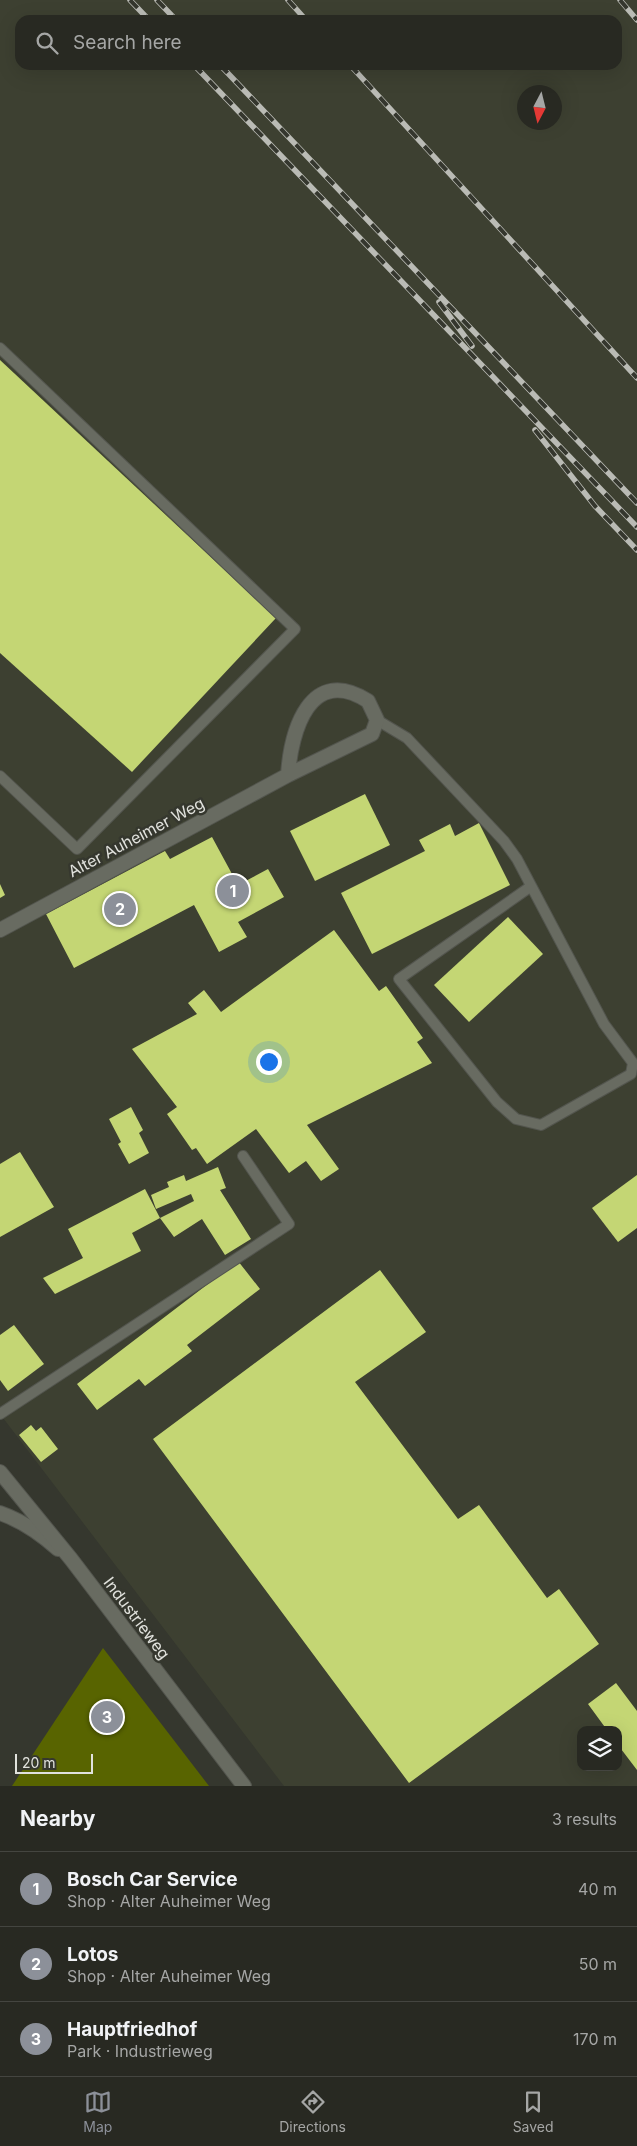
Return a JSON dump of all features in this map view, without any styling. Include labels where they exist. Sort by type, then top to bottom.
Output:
[{"type":"street","points":[[288,775],[293,738],[306,708],[316,697],[329,692],[345,692],[362,697],[368,701],[377,720]]},
{"type":"street","name":"Alter Auheimer Weg","points":[[0,930],[288,775],[372,734],[377,720]]},
{"type":"street","name":"Industrieweg","points":[[0,1472],[71,1559],[244,1786]]},
{"type":"street","points":[[0,1513],[16,1518],[36,1530],[71,1559]]},
{"type":"lane","points":[[0,348],[295,628],[77,849],[0,776]]},
{"type":"lane","points":[[377,720],[407,738],[504,841],[517,859],[530,887],[604,1024],[633,1063],[631,1074],[541,1125],[516,1119],[497,1102],[399,980],[530,887]]},
{"type":"lane","points":[[0,1414],[289,1224],[243,1156]]},
{"type":"shaded area","points":[[0,0],[637,0],[637,1786],[284,1786],[0,1414]]},
{"type":"green space","points":[[103,1648],[209,1786],[12,1786]]},
{"type":"building","points":[[0,360],[276,618],[132,772],[0,653]]},
{"type":"building","points":[[365,794],[390,845],[315,881],[290,831]]},
{"type":"building","points":[[479,823],[510,885],[372,954],[341,893],[425,851],[419,840],[450,824],[455,836]]},
{"type":"building","points":[[212,837],[238,885],[268,869],[284,897],[238,922],[247,937],[219,952],[194,905],[74,968],[46,914],[165,851],[170,859]]},
{"type":"building","points":[[0,884],[5,895],[0,898]]},
{"type":"building","points":[[508,917],[543,954],[469,1022],[434,985]]},
{"type":"building","points":[[334,930],[379,991],[386,986],[423,1038],[417,1042],[432,1063],[307,1125],[339,1169],[321,1181],[306,1161],[289,1173],[256,1129],[207,1164],[196,1148],[192,1150],[167,1114],[177,1107],[132,1049],[197,1014],[188,1003],[204,990],[221,1012]]},
{"type":"building","points":[[131,1107],[143,1130],[139,1133],[149,1153],[129,1164],[118,1144],[121,1142],[109,1119]]},
{"type":"building","points":[[20,1152],[54,1207],[0,1237],[0,1164]]},
{"type":"building","points":[[218,1167],[226,1188],[220,1190],[251,1239],[225,1255],[202,1219],[174,1237],[160,1218],[194,1201],[191,1194],[156,1209],[151,1195],[169,1187],[167,1182],[184,1175],[186,1181]]},
{"type":"building","points":[[637,1175],[637,1228],[618,1242],[592,1208]]},
{"type":"building","points":[[145,1189],[160,1218],[132,1233],[141,1251],[55,1294],[43,1278],[83,1258],[68,1229]]},
{"type":"building","points":[[238,1261],[260,1289],[187,1345],[192,1351],[145,1386],[139,1379],[97,1410],[77,1384]]},
{"type":"building","points":[[380,1270],[426,1332],[355,1382],[458,1519],[479,1505],[547,1598],[559,1589],[599,1644],[409,1783],[153,1439]]},
{"type":"building","points":[[14,1325],[44,1364],[8,1391],[0,1380],[0,1335]]},
{"type":"building","points":[[31,1425],[36,1431],[41,1427],[58,1449],[41,1462],[19,1435]]},
{"type":"building","points":[[616,1683],[637,1711],[637,1770],[622,1750],[622,1726],[604,1726],[588,1704]]},
{"type":"railway","points":[[130,0],[144,15]]},
{"type":"railway","points":[[157,0],[171,15]]},
{"type":"railway","points":[[288,0],[302,15]]},
{"type":"railway","points":[[620,0],[637,20]]},
{"type":"railway","points":[[199,70],[637,527]]},
{"type":"railway","points":[[225,70],[637,503]]},
{"type":"railway","points":[[355,70],[637,378]]},
{"type":"railway","points":[[439,302],[472,346]]},
{"type":"railway","points":[[535,430],[595,506],[637,550]]},
{"type":"place","name":"Bosch Car Service","points":[[233,891]]},
{"type":"place","name":"Lotos","points":[[120,909]]},
{"type":"place","name":"Hauptfriedhof","points":[[107,1717]]}]
